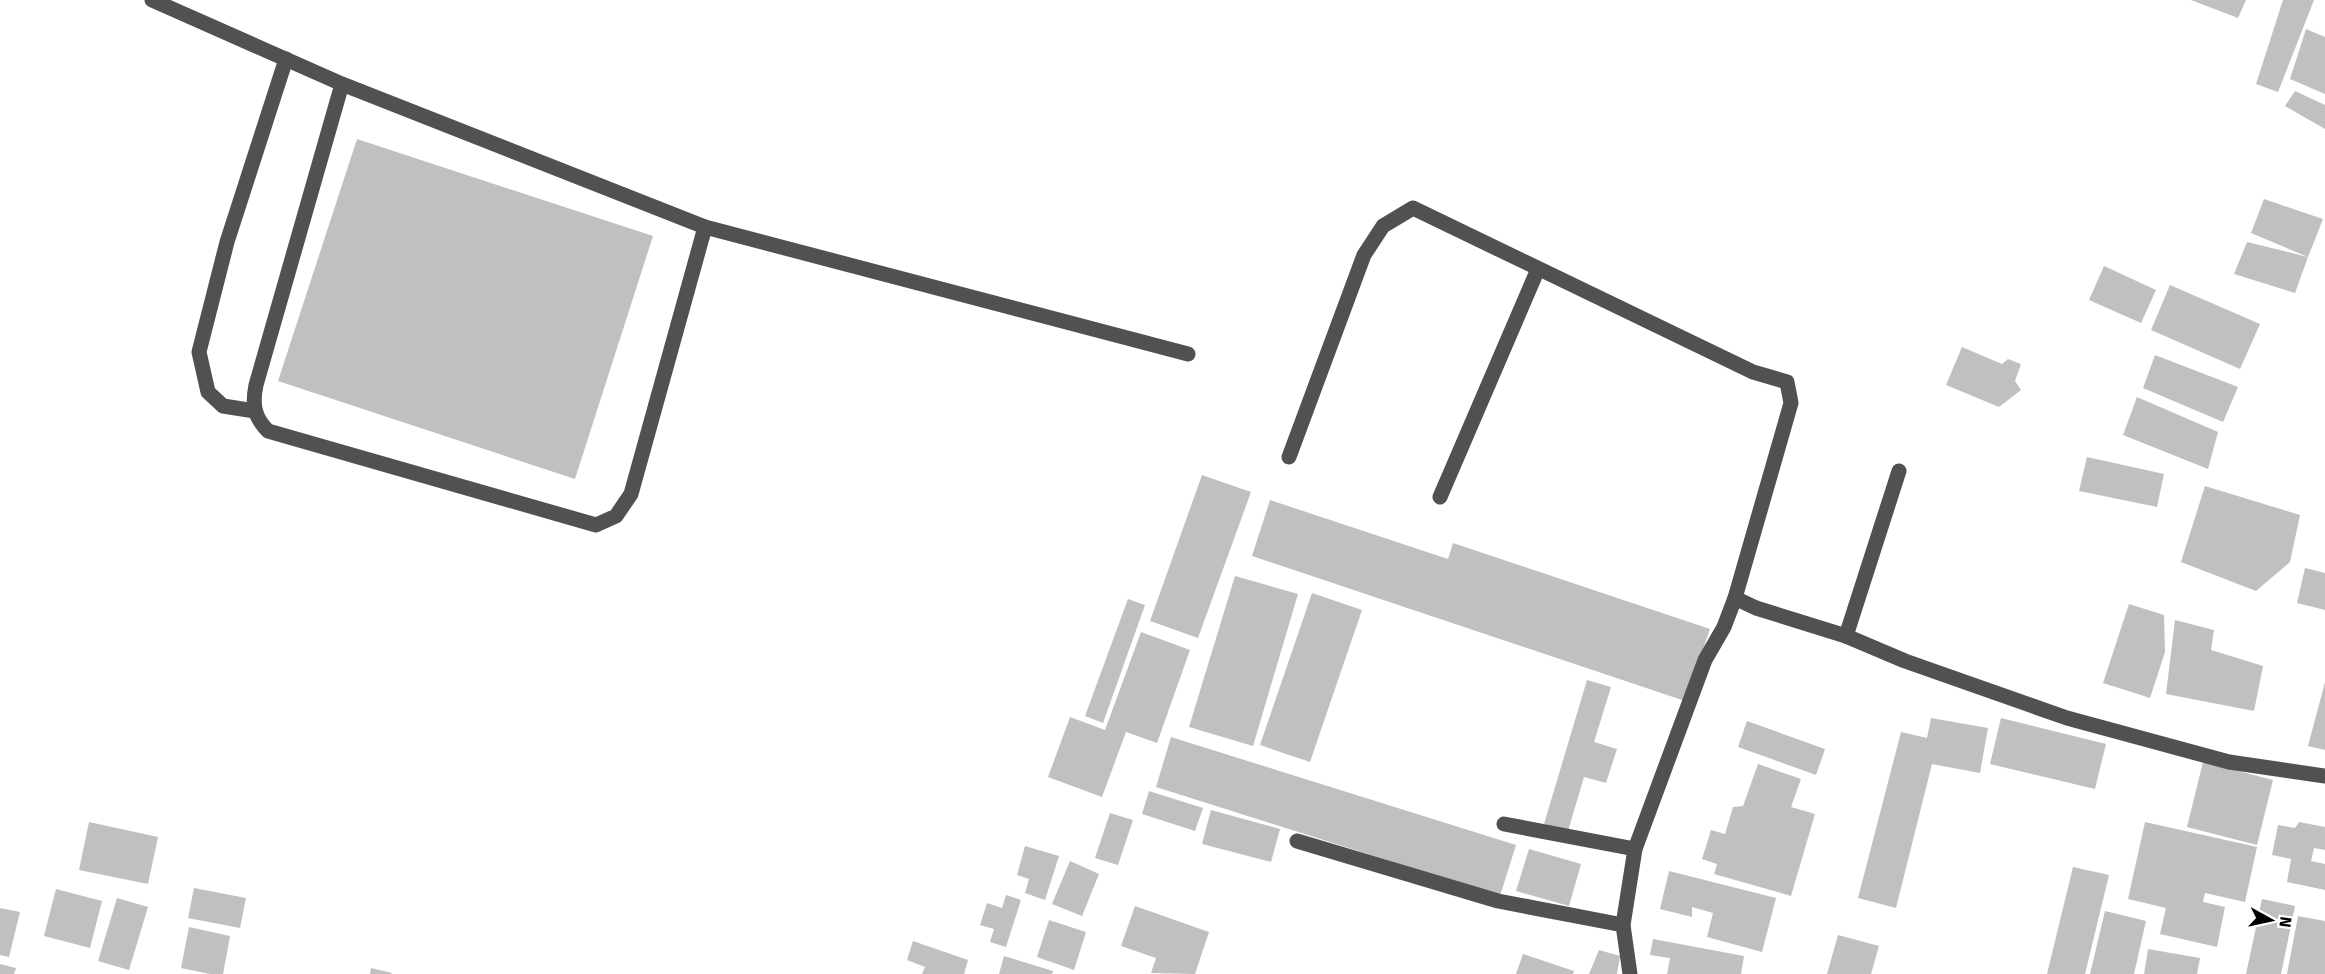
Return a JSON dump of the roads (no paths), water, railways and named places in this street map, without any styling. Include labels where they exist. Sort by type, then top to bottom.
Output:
[{"type":"street","points":[[152,0],[342,84],[705,227],[1188,354]]},
{"type":"street","points":[[255,411],[223,406],[208,392],[199,352],[227,242],[286,59]]},
{"type":"street","points":[[342,84],[256,385],[253,400],[255,411],[260,423],[268,431],[596,525],[616,516],[631,494],[705,227]]},
{"type":"street","points":[[1289,457],[1364,255],[1383,226],[1413,208],[1753,372],[1787,382],[1791,403],[1735,598],[1724,627],[1705,660],[1635,849],[1623,925],[1630,974]]},
{"type":"street","points":[[1440,497],[1538,268]]},
{"type":"street","points":[[1846,636],[1899,471]]},
{"type":"street","points":[[1735,598],[1756,608],[1846,636],[1905,662],[2067,718],[2229,762],[2325,776]]},
{"type":"street","points":[[1504,825],[1635,849]]},
{"type":"street","points":[[1297,841],[1498,901],[1623,925]]}]
